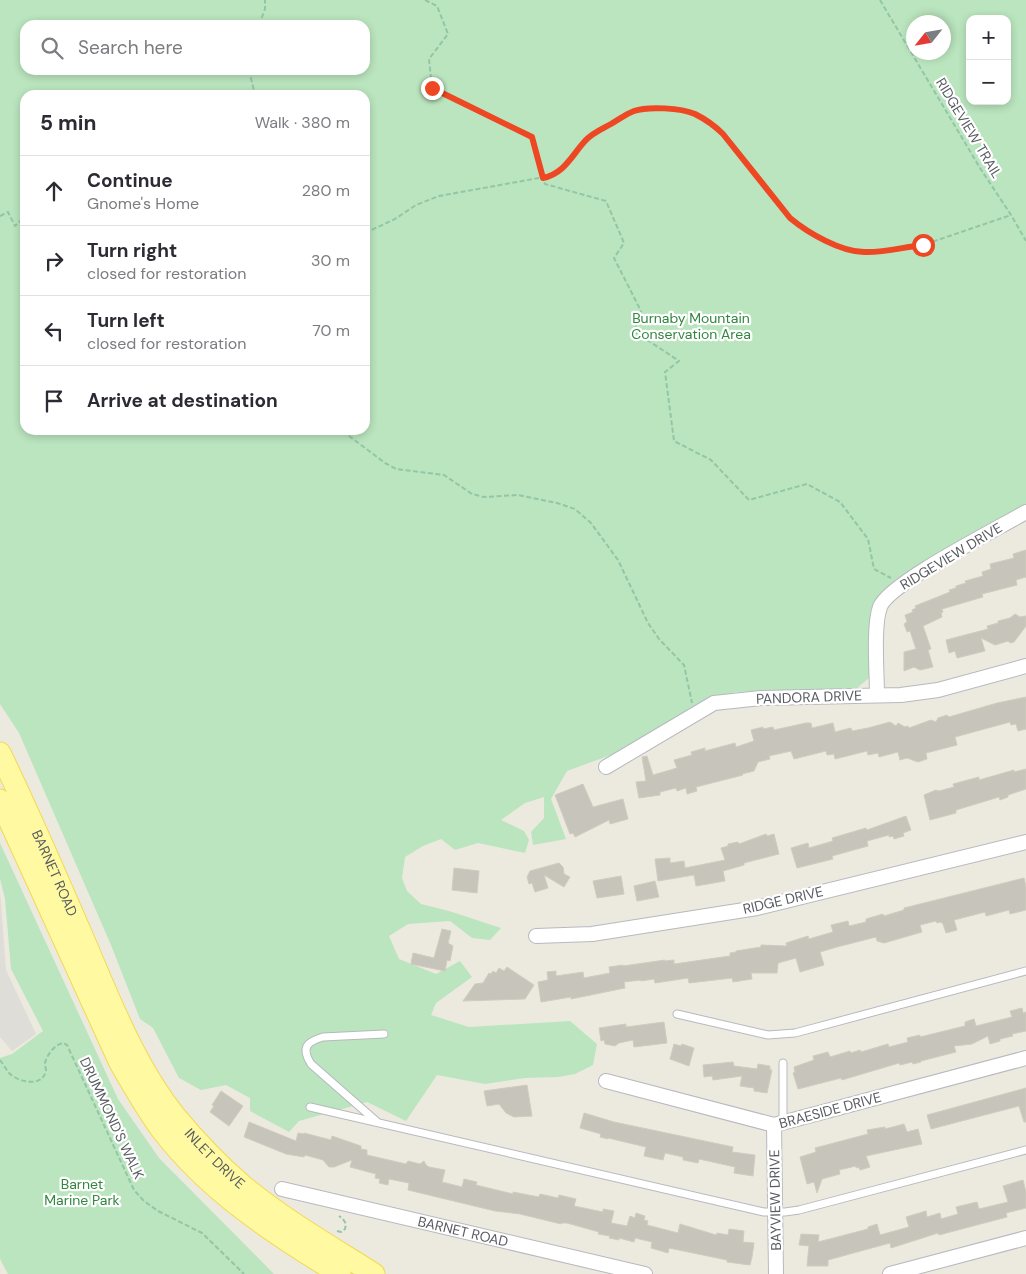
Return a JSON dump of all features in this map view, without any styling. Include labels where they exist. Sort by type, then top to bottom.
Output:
[{"type":"main road","name":"BARNET ROAD","points":[[0,753],[30,815],[100,1000]]},
{"type":"main road","name":"BARNET ROAD","points":[[0,800],[46,898],[100,1000]]},
{"type":"main road","name":"INLET DRIVE","points":[[100,1000],[176,1116],[202,1146],[242,1184],[312,1235],[374,1274]]},
{"type":"main road","name":"INLET DRIVE","points":[[100,1000],[119,1061],[138,1096],[161,1129],[187,1159],[229,1199],[260,1223],[340,1274]]},
{"type":"street","name":"RIDGEVIEW DRIVE","points":[[877,695],[877,626],[880,606],[902,584],[1026,512]]},
{"type":"street","name":"PANDORA DRIVE","points":[[606,767],[714,702],[761,698],[901,695],[938,690],[1026,666]]},
{"type":"street","name":"RIDGE DRIVE","points":[[536,936],[592,934],[757,908],[1026,842]]},
{"type":"street","name":"BRAESIDE DRIVE","points":[[606,1080],[778,1125],[1026,1058]]},
{"type":"street","name":"BAYVIEW DRIVE","points":[[776,1274],[775,1213],[778,1125]]},
{"type":"street","name":"BARNET ROAD","points":[[282,1189],[645,1274]]},
{"type":"street","points":[[890,1274],[1026,1238]]},
{"type":"lane","points":[[677,1014],[768,1036],[795,1033],[1026,971]]},
{"type":"lane","points":[[376,1121],[311,1064],[307,1058],[306,1051],[308,1044],[313,1040],[323,1037],[384,1034]]},
{"type":"lane","points":[[778,1125],[783,1063]]},
{"type":"lane","points":[[310,1106],[754,1211],[775,1213],[800,1210],[1026,1150]]},
{"type":"path","points":[[262,20],[265,9],[265,0]]},
{"type":"path","points":[[425,0],[437,6],[448,34],[429,59],[432,88],[532,137],[545,184],[606,201],[624,242],[614,258],[641,311],[634,331],[679,360],[665,372],[674,441],[711,460],[749,500],[807,484],[840,502],[868,540],[874,569],[902,584]]},
{"type":"path","name":"RIDGEVIEW TRAIL","points":[[880,0],[980,168],[1011,214],[1026,241]]},
{"type":"path","points":[[250,75],[254,90]]},
{"type":"path","points":[[370,230],[394,219],[416,205],[438,196],[550,176],[566,165],[586,140],[596,132],[635,111],[647,108],[694,114],[714,125],[790,218],[800,227],[844,249],[864,252],[923,245],[1011,214]]},
{"type":"path","points":[[0,216],[8,212],[15,226],[20,221]]},
{"type":"path","points":[[349,435],[385,463],[396,469],[444,475],[472,494],[484,497],[518,495],[575,509],[591,522],[618,560],[648,623],[659,639],[684,665],[694,715]]},
{"type":"path","name":"DRUMMOND'S WALK","points":[[0,1060],[10,1074],[20,1080],[36,1082],[42,1078],[46,1071],[45,1064],[54,1047],[63,1043],[67,1046],[134,1190],[144,1202],[158,1211],[202,1233],[244,1274]]},
{"type":"path","points":[[312,1235],[324,1229],[341,1232],[345,1229],[346,1224],[343,1219],[334,1212],[336,1201]]},
{"type":"shaded area","points":[[0,891],[6,970],[36,1034],[12,1051],[0,1037]]},
{"type":"green space","name":"Burnaby Mountain Conservation Area","points":[[0,0],[1026,0],[1026,505],[983,532],[961,539],[913,570],[873,611],[869,678],[856,689],[735,692],[702,703],[627,749],[567,771],[551,799],[566,839],[533,845],[531,832],[544,818],[544,797],[525,803],[501,820],[524,831],[529,840],[525,853],[478,843],[455,850],[441,839],[423,846],[405,857],[402,878],[407,891],[421,904],[501,928],[490,940],[472,938],[450,921],[408,924],[389,936],[399,959],[436,974],[460,961],[472,977],[436,1003],[431,1015],[469,1027],[570,1021],[597,1044],[593,1065],[575,1074],[558,1077],[525,1078],[485,1084],[437,1075],[406,1121],[367,1102],[299,1121],[289,1132],[250,1111],[250,1098],[226,1085],[201,1090],[179,1078],[153,1028],[140,1019],[111,945],[19,733],[0,704]]},
{"type":"green space","name":"Barnet Marine Park","points":[[0,843],[118,1099],[159,1158],[274,1274],[8,1274],[0,1259],[0,1058],[12,1054],[43,1031],[11,969],[5,899],[0,879]]},
{"type":"building","points":[[1026,550],[1026,577],[1016,580],[1017,585],[982,594],[983,597],[942,609],[942,617],[923,626],[931,649],[928,650],[933,667],[920,670],[914,667],[904,671],[904,652],[916,649],[910,631],[907,632],[904,624],[907,622],[905,615],[913,612],[912,610],[916,608],[915,606],[950,592],[949,590],[956,588],[956,586],[966,583],[965,581],[983,576],[982,572],[991,569],[990,564],[1014,558],[1013,554]]},
{"type":"building","points":[[1015,614],[1020,617],[1026,616],[1026,626],[1014,642],[1010,643],[1008,641],[995,645],[981,638],[985,651],[957,658],[955,651],[949,653],[946,640],[988,629],[987,626],[1010,618]]},
{"type":"building","points":[[1026,697],[1026,729],[1018,731],[1016,724],[1011,725],[1010,722],[955,737],[957,745],[926,753],[927,759],[918,762],[907,758],[900,760],[898,752],[879,757],[878,753],[868,755],[867,751],[835,759],[834,754],[827,755],[826,751],[794,759],[791,751],[769,756],[770,759],[758,762],[754,771],[696,787],[697,791],[687,794],[686,788],[677,791],[676,788],[660,792],[660,795],[639,798],[636,782],[646,781],[642,757],[647,756],[653,775],[677,768],[674,760],[692,755],[691,752],[705,748],[705,751],[735,743],[736,747],[754,741],[751,730],[763,727],[763,729],[773,727],[774,730],[811,723],[812,728],[833,723],[835,732],[851,728],[852,731],[890,722],[896,726],[898,723],[909,728],[931,720],[936,722],[938,718],[947,715],[949,717]]},
{"type":"building","points":[[1026,769],[1026,789],[1000,800],[999,797],[956,810],[956,813],[930,820],[924,795],[936,790],[954,787],[953,784],[979,777],[979,780],[1014,770],[1014,772]]},
{"type":"building","points":[[583,784],[593,807],[623,799],[628,819],[610,824],[609,820],[575,837],[573,833],[570,834],[555,795]]},
{"type":"building","points":[[906,816],[911,830],[903,833],[904,836],[894,839],[893,836],[889,837],[889,835],[867,841],[868,846],[832,856],[833,859],[797,868],[791,848],[808,843],[809,848],[833,841],[832,838],[866,828],[867,830]]},
{"type":"building","points":[[766,834],[767,836],[774,834],[779,854],[744,863],[744,865],[723,871],[725,881],[696,886],[694,875],[658,881],[655,859],[670,858],[670,863],[684,861],[685,868],[725,860],[721,848],[728,846],[728,844],[738,842],[739,844]]},
{"type":"building","points":[[559,863],[563,867],[564,874],[570,877],[564,887],[544,875],[548,888],[535,892],[532,883],[529,884],[527,877],[530,871]]},
{"type":"building","points":[[454,868],[479,871],[477,893],[452,890]]},
{"type":"building","points":[[621,876],[624,894],[597,898],[593,881]]},
{"type":"building","points":[[1024,878],[1026,910],[1010,914],[1009,910],[986,916],[985,912],[954,920],[957,930],[946,933],[943,924],[936,921],[920,925],[922,932],[884,943],[877,941],[876,937],[837,947],[820,952],[824,965],[800,972],[796,958],[778,963],[777,973],[751,973],[752,979],[733,982],[732,978],[689,983],[688,978],[655,983],[654,979],[641,980],[624,982],[625,988],[571,999],[571,997],[541,1002],[538,982],[548,980],[547,972],[556,971],[556,976],[583,972],[584,978],[610,973],[609,967],[665,960],[674,960],[674,964],[730,956],[730,953],[761,947],[761,945],[787,946],[786,943],[808,936],[809,939],[833,932],[831,925],[848,921],[849,926],[866,922],[866,919],[883,914],[884,916],[904,910],[904,908]]},
{"type":"building","points":[[655,881],[659,897],[637,901],[634,886]]},
{"type":"building","points":[[442,929],[451,931],[448,943],[453,946],[450,961],[447,960],[445,971],[411,964],[413,953],[434,958]]},
{"type":"building","points":[[507,967],[534,985],[525,999],[463,1001],[475,984],[483,983],[489,973],[491,974],[493,971],[496,973],[499,968],[504,971]]},
{"type":"building","points":[[1022,1008],[1023,1013],[1026,1012],[1026,1031],[1012,1034],[1013,1036],[1000,1039],[1000,1041],[990,1044],[988,1036],[972,1044],[954,1046],[956,1052],[921,1062],[900,1065],[899,1063],[842,1080],[841,1078],[798,1089],[793,1073],[795,1072],[794,1067],[814,1060],[813,1056],[828,1052],[830,1057],[850,1051],[851,1053],[860,1050],[861,1052],[888,1044],[889,1047],[908,1042],[907,1038],[920,1035],[920,1037],[965,1026],[965,1022],[974,1019],[976,1026],[1012,1017],[1010,1011]]},
{"type":"building","points":[[664,1022],[667,1043],[634,1047],[633,1040],[619,1043],[615,1046],[605,1044],[604,1040],[601,1041],[599,1028],[626,1024],[626,1027]]},
{"type":"building","points":[[674,1044],[681,1046],[682,1044],[694,1048],[689,1066],[670,1059]]},
{"type":"building","points":[[733,1062],[734,1066],[757,1069],[758,1064],[770,1066],[770,1070],[772,1070],[767,1093],[754,1091],[754,1088],[740,1086],[742,1076],[713,1080],[712,1076],[704,1077],[703,1065]]},
{"type":"building","points":[[527,1085],[532,1116],[514,1117],[506,1113],[499,1104],[487,1106],[484,1091]]},
{"type":"building","points":[[1026,1088],[1026,1122],[1024,1122],[1019,1106],[931,1129],[927,1115]]},
{"type":"building","points":[[221,1091],[243,1106],[229,1126],[210,1112]]},
{"type":"building","points":[[584,1113],[614,1122],[733,1147],[732,1152],[755,1155],[753,1176],[734,1173],[735,1167],[699,1159],[698,1163],[665,1153],[663,1160],[644,1156],[646,1147],[600,1137],[601,1134],[580,1128]]},
{"type":"building","points":[[249,1122],[296,1141],[298,1133],[331,1140],[332,1136],[361,1146],[361,1149],[367,1150],[367,1155],[406,1164],[408,1161],[420,1164],[424,1161],[429,1167],[445,1170],[442,1182],[462,1187],[464,1179],[477,1182],[476,1185],[513,1194],[513,1192],[539,1197],[540,1194],[558,1198],[559,1195],[576,1199],[574,1206],[603,1212],[603,1209],[614,1211],[611,1223],[627,1226],[630,1216],[635,1218],[636,1213],[645,1216],[644,1220],[648,1221],[647,1225],[678,1233],[680,1224],[716,1235],[717,1233],[728,1235],[729,1229],[744,1231],[743,1242],[754,1243],[750,1265],[727,1262],[727,1260],[669,1248],[668,1253],[651,1248],[652,1242],[635,1238],[634,1242],[619,1238],[619,1240],[609,1238],[610,1236],[598,1234],[599,1232],[567,1223],[561,1224],[520,1214],[495,1211],[408,1190],[409,1183],[389,1179],[388,1185],[379,1183],[380,1179],[375,1178],[376,1174],[350,1167],[352,1160],[329,1167],[323,1160],[305,1155],[304,1157],[286,1154],[244,1137]]},
{"type":"building","points":[[904,1124],[907,1132],[918,1129],[922,1144],[866,1156],[870,1167],[860,1170],[856,1166],[839,1170],[840,1174],[822,1179],[817,1193],[814,1182],[807,1184],[800,1157],[816,1152],[815,1148],[868,1134],[867,1130],[885,1127],[885,1129]]},
{"type":"building","points":[[1023,1180],[1026,1192],[1026,1208],[1006,1213],[1007,1217],[939,1235],[938,1233],[891,1248],[890,1243],[857,1252],[828,1260],[828,1266],[807,1266],[809,1246],[799,1245],[801,1234],[819,1235],[818,1242],[868,1229],[868,1227],[877,1224],[880,1235],[909,1227],[906,1217],[926,1211],[927,1217],[940,1213],[941,1219],[958,1214],[956,1207],[977,1202],[979,1209],[1008,1202],[1003,1186]]},
{"type":"route","points":[[432,88],[532,137],[543,178],[550,176],[566,165],[586,140],[596,132],[635,111],[647,108],[694,114],[714,125],[723,134],[790,218],[800,227],[844,249],[864,252],[923,245]]}]
